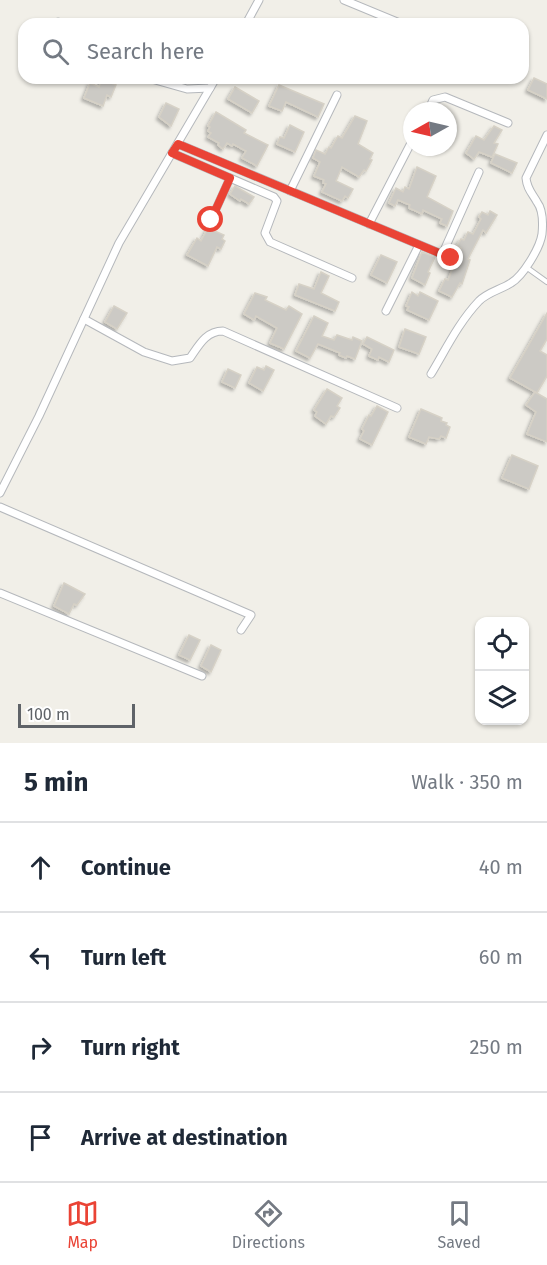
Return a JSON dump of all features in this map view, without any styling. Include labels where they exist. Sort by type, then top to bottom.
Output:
[{"type":"street","points":[[249,18],[259,0]]},
{"type":"street","points":[[344,0],[388,18]]},
{"type":"street","points":[[165,84],[187,89],[210,88]]},
{"type":"street","points":[[0,494],[119,243],[212,84]]},
{"type":"street","points":[[290,191],[337,95]]},
{"type":"street","points":[[432,102],[445,97],[508,123]]},
{"type":"street","points":[[431,374],[458,327],[480,299],[510,283],[526,266],[539,244],[542,234],[542,218],[539,206],[530,193],[526,178],[547,135]]},
{"type":"street","points":[[178,144],[451,258]]},
{"type":"street","points":[[172,153],[276,199],[265,233],[270,242],[352,278]]},
{"type":"street","points":[[369,224],[404,156]]},
{"type":"street","points":[[442,255],[478,172]]},
{"type":"street","points":[[211,220],[230,178]]},
{"type":"street","points":[[386,311],[419,245]]},
{"type":"street","points":[[84,319],[144,352],[172,361],[190,358],[208,334],[223,331],[397,408]]},
{"type":"street","points":[[0,507],[251,615],[241,630]]},
{"type":"street","points":[[0,594],[202,676]]},
{"type":"lane","points":[[526,266],[547,282]]},
{"type":"building","points":[[534,78],[547,84],[547,99],[528,90]]},
{"type":"building","points":[[90,84],[99,87],[100,84],[116,85],[111,97],[107,95],[103,106],[84,98]]},
{"type":"building","points":[[279,85],[324,104],[318,117],[286,102],[282,111],[269,106]]},
{"type":"building","points":[[235,87],[259,101],[252,113],[228,99]]},
{"type":"building","points":[[166,103],[179,109],[171,126],[159,117]]},
{"type":"building","points":[[216,112],[246,130],[244,133],[268,145],[257,166],[242,158],[246,151],[227,143],[223,149],[218,145],[219,143],[208,137],[211,133],[208,131],[210,127],[208,126]]},
{"type":"building","points":[[355,116],[367,121],[358,144],[373,153],[370,159],[372,160],[366,171],[364,170],[359,177],[342,167],[336,181],[353,189],[348,198],[345,196],[342,201],[322,192],[326,184],[323,183],[324,180],[314,176],[320,162],[313,158],[316,150],[325,154],[338,136],[342,138]]},
{"type":"building","points":[[290,125],[304,132],[295,152],[277,144],[280,137],[284,138]]},
{"type":"building","points":[[494,126],[502,130],[494,143],[498,144],[492,157],[479,152],[474,159],[466,153],[476,136],[484,140]]},
{"type":"building","points":[[495,154],[517,163],[512,173],[491,163]]},
{"type":"building","points":[[417,167],[436,176],[427,197],[453,211],[447,226],[440,223],[442,219],[423,210],[422,214],[398,200],[395,206],[389,203],[396,188],[403,192],[405,187],[409,189]]},
{"type":"building","points":[[235,186],[254,197],[249,204],[230,194]]},
{"type":"building","points":[[490,211],[497,215],[486,233],[483,230],[468,259],[470,260],[462,284],[460,283],[452,297],[439,291],[445,279],[448,280],[461,248],[457,246],[461,239],[464,240],[468,232],[473,234],[482,212],[488,215]]},
{"type":"building","points":[[208,228],[224,235],[222,239],[225,241],[221,249],[217,247],[208,266],[187,255],[197,238],[201,241]]},
{"type":"building","points":[[422,252],[435,257],[425,285],[412,278]]},
{"type":"building","points":[[381,255],[397,262],[387,283],[371,275]]},
{"type":"building","points":[[321,272],[329,276],[321,293],[339,302],[335,311],[295,295],[299,284],[314,289]]},
{"type":"building","points":[[412,292],[418,296],[420,292],[438,301],[429,320],[407,310],[409,307],[406,306]]},
{"type":"building","points":[[255,293],[267,297],[265,300],[286,310],[289,306],[302,314],[284,349],[270,343],[277,328],[256,316],[254,320],[244,314]]},
{"type":"building","points":[[114,306],[127,313],[117,329],[105,322]]},
{"type":"building","points":[[547,313],[547,339],[540,351],[547,355],[547,376],[537,393],[510,378]]},
{"type":"building","points":[[314,316],[328,323],[322,336],[334,340],[337,335],[352,340],[353,337],[362,341],[355,359],[347,356],[346,358],[318,344],[310,358],[296,351]]},
{"type":"building","points":[[405,329],[426,337],[419,354],[399,347]]},
{"type":"building","points":[[367,337],[394,350],[389,362],[379,357],[378,360],[369,356],[372,349],[363,344]]},
{"type":"building","points":[[266,366],[274,370],[263,391],[249,383],[257,367],[264,370]]},
{"type":"building","points":[[228,369],[241,375],[235,388],[222,382]]},
{"type":"building","points":[[327,389],[342,398],[337,406],[340,408],[326,424],[315,416],[317,412],[314,410]]},
{"type":"building","points":[[535,392],[547,399],[547,442],[527,434],[536,412],[526,405]]},
{"type":"building","points":[[377,406],[388,412],[372,445],[360,439],[369,415],[371,416]]},
{"type":"building","points":[[421,409],[442,418],[441,421],[447,423],[446,425],[450,427],[446,438],[429,437],[426,444],[409,437]]},
{"type":"building","points":[[512,455],[538,466],[529,489],[502,478]]},
{"type":"building","points":[[64,583],[85,594],[77,605],[74,604],[69,614],[54,606]]},
{"type":"building","points":[[189,635],[200,640],[190,660],[179,655]]},
{"type":"building","points":[[211,645],[221,650],[211,672],[201,666]]},
{"type":"route","points":[[211,220],[230,178],[172,153],[178,144],[451,258]]}]
